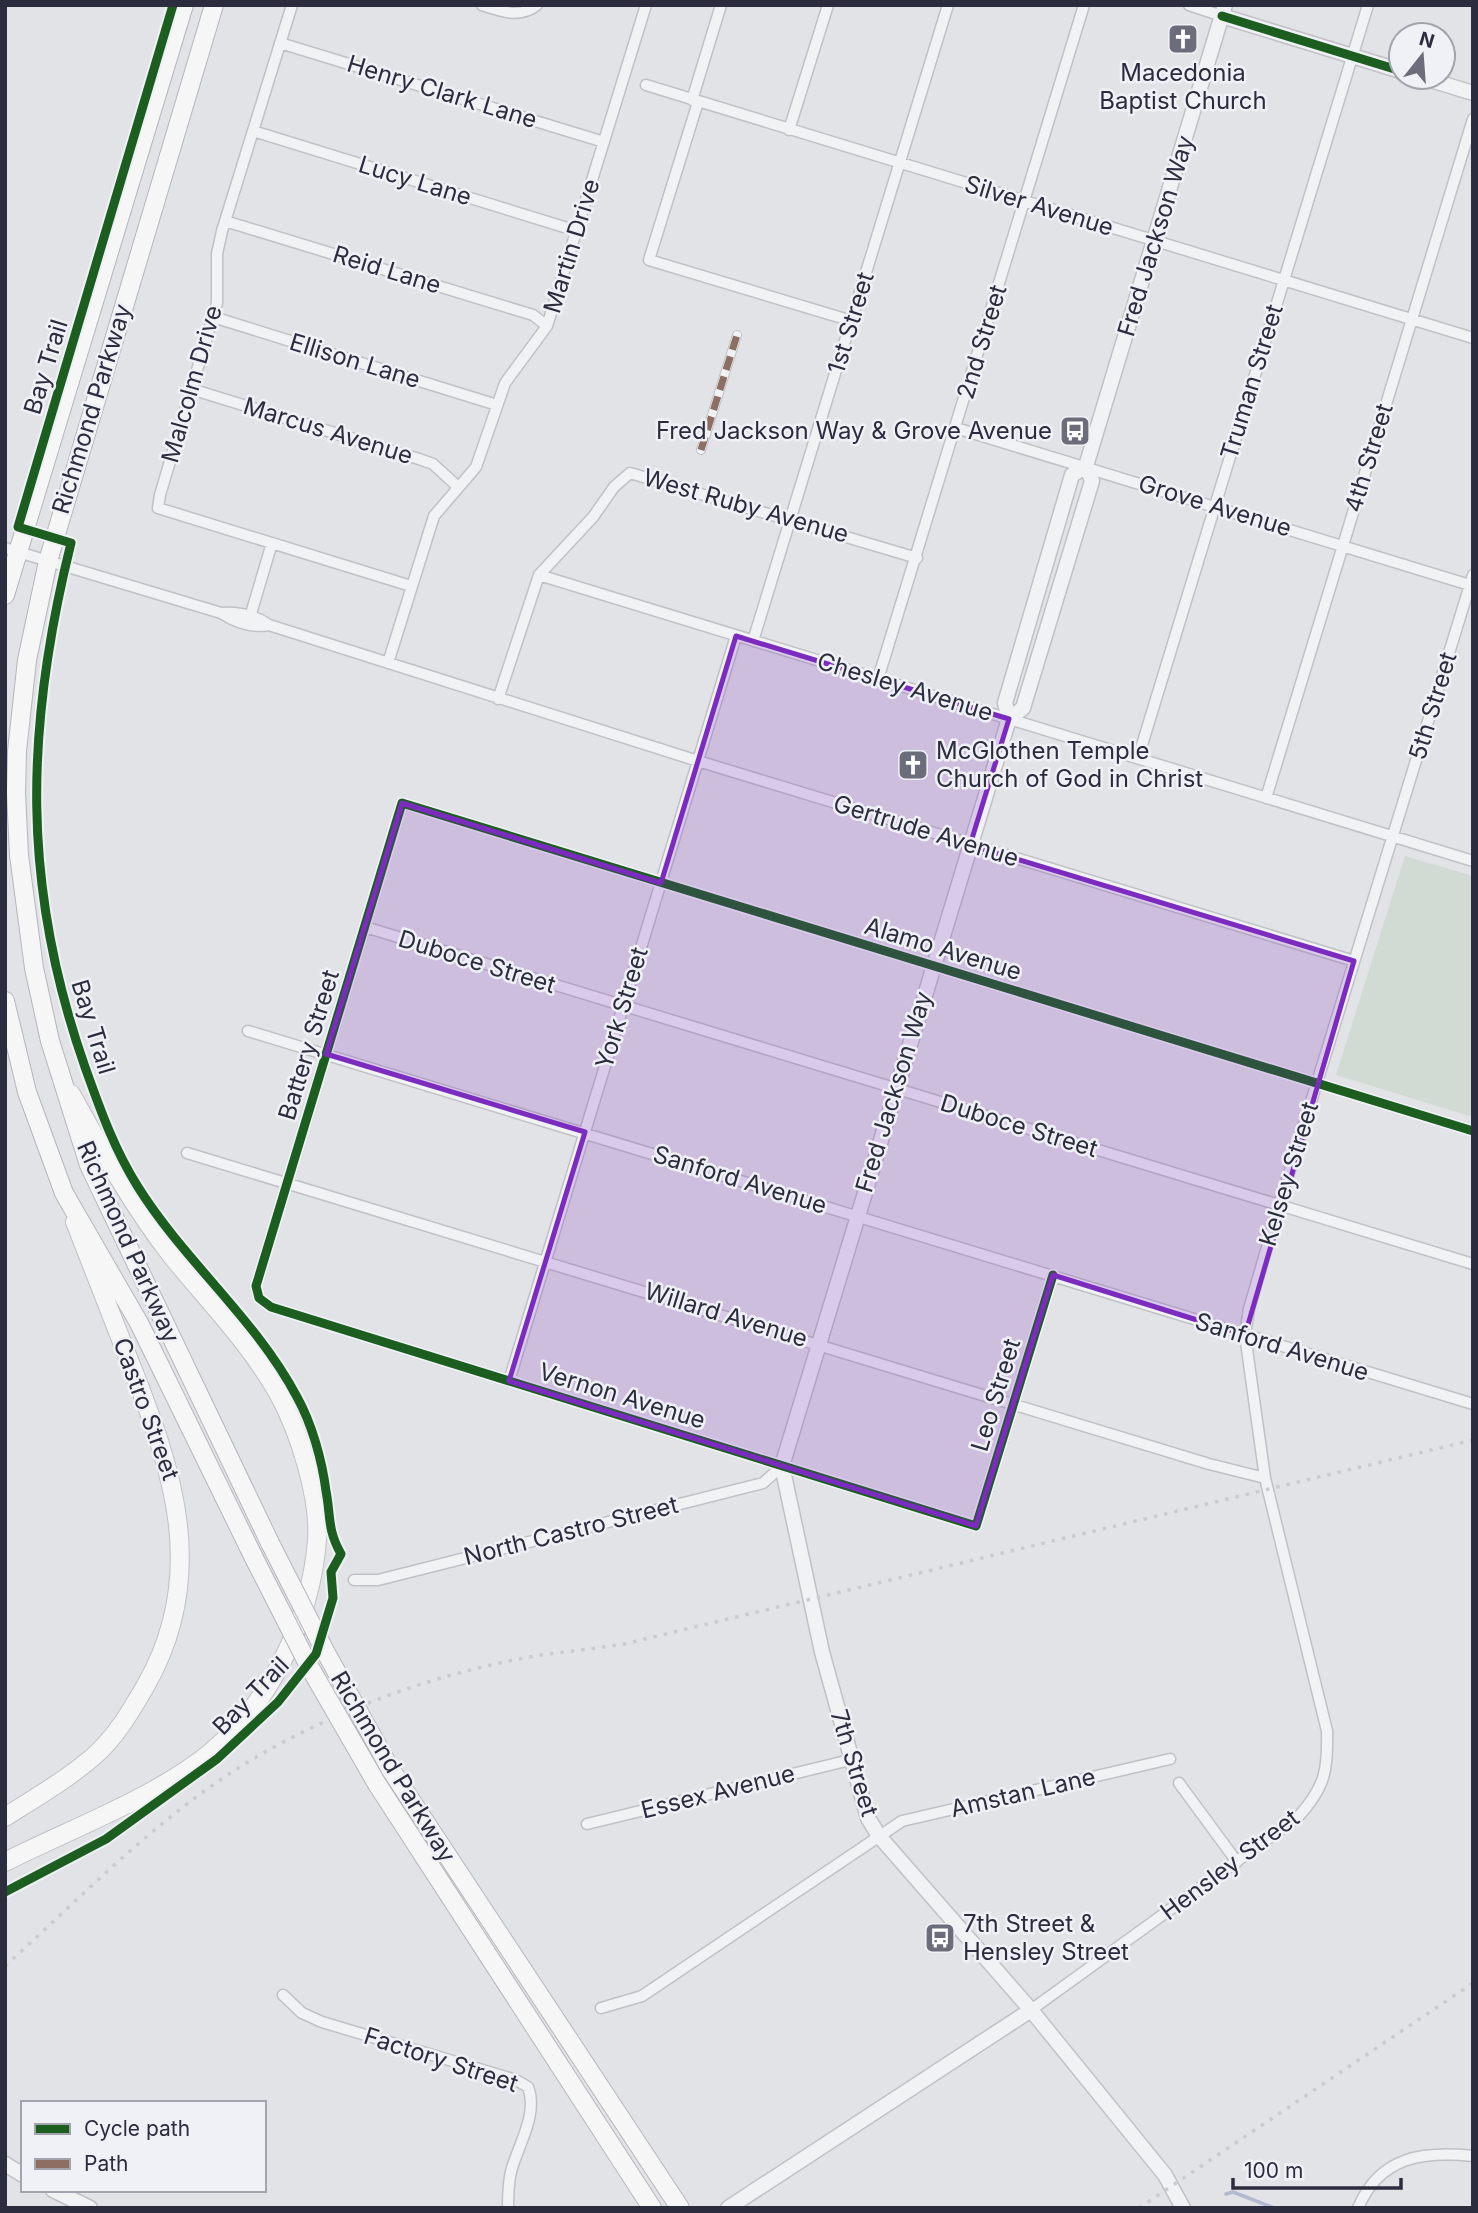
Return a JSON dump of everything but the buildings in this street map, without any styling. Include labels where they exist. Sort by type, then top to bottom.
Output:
[{"type":"main road","name":"Richmond Parkway","points":[[5,595],[13,550],[184,5]]},
{"type":"main road","name":"Richmond Parkway","points":[[214,5],[48,561],[27,660],[17,751],[16,793],[19,855],[34,968],[61,1075],[89,1165],[270,1543],[325,1651],[391,1769],[680,2208]]},
{"type":"main road","name":"Richmond Parkway","points":[[5,1001],[27,1092],[64,1193],[139,1323],[309,1666],[377,1784],[652,2208]]},
{"type":"main road","points":[[5,1862],[160,1786],[210,1753],[243,1721],[281,1663],[298,1624],[310,1585],[317,1538],[311,1484],[295,1431],[278,1394],[223,1314],[173,1257],[130,1201],[61,1075]]},
{"type":"main road","name":"Castro Street","points":[[5,1817],[94,1756],[127,1719],[155,1670],[177,1606],[181,1564],[175,1492],[158,1433],[64,1193]]},
{"type":"street","name":"Malcolm Drive","points":[[292,5],[225,221],[217,254],[219,283],[213,317],[158,508],[411,586]]},
{"type":"street","points":[[482,5],[508,13],[521,13],[537,5]]},
{"type":"street","name":"Martin Drive","points":[[388,663],[434,516],[476,467],[505,383],[547,326],[646,5]]},
{"type":"street","points":[[721,5],[649,260],[852,321]]},
{"type":"street","points":[[789,130],[828,5]]},
{"type":"street","name":"1st Street","points":[[753,641],[948,5]]},
{"type":"street","name":"2nd Street","points":[[878,679],[1084,5]]},
{"type":"street","points":[[1189,5],[1224,10],[1387,67]]},
{"type":"street","name":"Truman Street","points":[[1138,758],[1368,5]]},
{"type":"street","name":"Fred Jackson Way","points":[[782,1466],[1009,719],[1005,703],[1072,475],[1086,466],[1224,10]]},
{"type":"street","name":"Henry Clark Lane","points":[[280,43],[604,142]]},
{"type":"street","name":"Silver Avenue","points":[[646,85],[1473,338]]},
{"type":"street","name":"4th Street","points":[[1266,798],[1473,119]]},
{"type":"street","name":"Lucy Lane","points":[[253,131],[577,231]]},
{"type":"street","name":"Reid Lane","points":[[225,221],[533,314],[547,326]]},
{"type":"street","name":"Ellison Lane","points":[[213,317],[497,405]]},
{"type":"street","points":[[701,450],[737,335]]},
{"type":"street","name":"Marcus Avenue","points":[[191,389],[433,464],[457,486]]},
{"type":"street","name":"Grove Avenue","points":[[956,428],[1472,582]]},
{"type":"street","name":"West Ruby Avenue","points":[[498,699],[539,575],[593,517],[614,486],[630,473],[791,518],[917,558]]},
{"type":"street","points":[[250,617],[272,543]]},
{"type":"street","points":[[13,550],[220,613],[250,617],[268,625]]},
{"type":"street","name":"Chesley Avenue","points":[[539,575],[1473,861]]},
{"type":"street","name":"5th Street","points":[[1393,837],[1472,582]]},
{"type":"street","points":[[220,613],[231,620],[258,627],[268,625]]},
{"type":"street","name":"Gertrude Avenue","points":[[268,625],[698,761],[1354,961]]},
{"type":"street","name":"York Street","points":[[509,1381],[736,636]]},
{"type":"street","name":"Alamo Avenue","points":[[402,803],[1473,1131]]},
{"type":"street","name":"Battery Street","points":[[259,1298],[256,1286],[402,803]]},
{"type":"street","name":"Kelsey Street","points":[[1265,1478],[1245,1335],[1249,1309],[1393,837]]},
{"type":"street","name":"Duboce Street","points":[[365,927],[1473,1264]]},
{"type":"street","name":"Sanford Avenue","points":[[248,1031],[1473,1404]]},
{"type":"street","name":"Willard Avenue","points":[[187,1153],[1209,1464],[1265,1478]]},
{"type":"street","name":"Leo Street","points":[[976,1526],[1053,1275]]},
{"type":"street","name":"Vernon Avenue","points":[[259,1298],[271,1307],[976,1526]]},
{"type":"street","name":"North Castro Street","points":[[354,1580],[378,1580],[763,1482],[782,1466]]},
{"type":"street","name":"7th Street","points":[[782,1466],[822,1652],[868,1818],[879,1836],[1031,2010],[1165,2175],[1182,2208]]},
{"type":"street","name":"Hensley Street","points":[[728,2208],[1031,2010],[1298,1817],[1318,1795],[1327,1764],[1327,1731],[1265,1478]]},
{"type":"street","name":"Amstan Lane","points":[[879,1836],[902,1822],[1170,1759]]},
{"type":"street","name":"Essex Avenue","points":[[587,1824],[850,1760]]},
{"type":"street","points":[[1178,1783],[1237,1862]]},
{"type":"street","points":[[601,2008],[642,1996],[879,1836]]},
{"type":"street","name":"Factory Street","points":[[283,1995],[302,2013],[322,2022],[528,2087],[532,2098],[531,2111],[511,2171],[508,2208]]},
{"type":"street","points":[[1358,2208],[1364,2193],[1385,2171],[1400,2162],[1417,2155],[1440,2152],[1473,2156]]},
{"type":"street","points":[[5,2164],[21,2174]]},
{"type":"street","points":[[57,2192],[90,2208]]},
{"type":"highlighted area","points":[[736,636],[1009,719],[970,845],[1354,961],[1245,1335],[1053,1275],[976,1526],[509,1381],[585,1132],[326,1054],[402,803],[661,883]]},
{"type":"shaded area","points":[[1405,856],[1473,876],[1473,1117],[1336,1075]]},
{"type":"waterway","points":[[1226,2194],[1233,2192],[1274,2208]]},
{"type":"railway","points":[[5,1966],[140,1842],[223,1778],[303,1732],[387,1696],[475,1669],[532,1657],[624,1644],[1473,1440]]},
{"type":"railway","points":[[1139,2208],[1473,1983]]},
{"type":"marked path","points":[[701,450],[737,335]]},
{"type":"cycle path","name":"Bay Trail","points":[[5,1892],[106,1839],[217,1759],[278,1702],[316,1654],[333,1598],[331,1572],[341,1554],[331,1530],[316,1442],[297,1397],[261,1341],[157,1214],[129,1173],[115,1143],[85,1067],[64,1000],[49,934],[40,870],[38,742],[45,677],[71,543],[18,527],[173,5]]},
{"type":"cycle path","points":[[1222,16],[1387,67]]},
{"type":"cycle path","points":[[1053,1275],[976,1526],[271,1307],[259,1298],[256,1286],[402,803],[1473,1131]]},
{"type":"place","name":"Macedonia Baptist Church","points":[[1183,39]]},
{"type":"place","name":"Fred Jackson Way & Grove Avenue","points":[[1075,431]]},
{"type":"place","name":"McGlothen Temple Church of God in Christ","points":[[913,765]]},
{"type":"place","name":"7th Street & Hensley Street","points":[[940,1938]]}]
